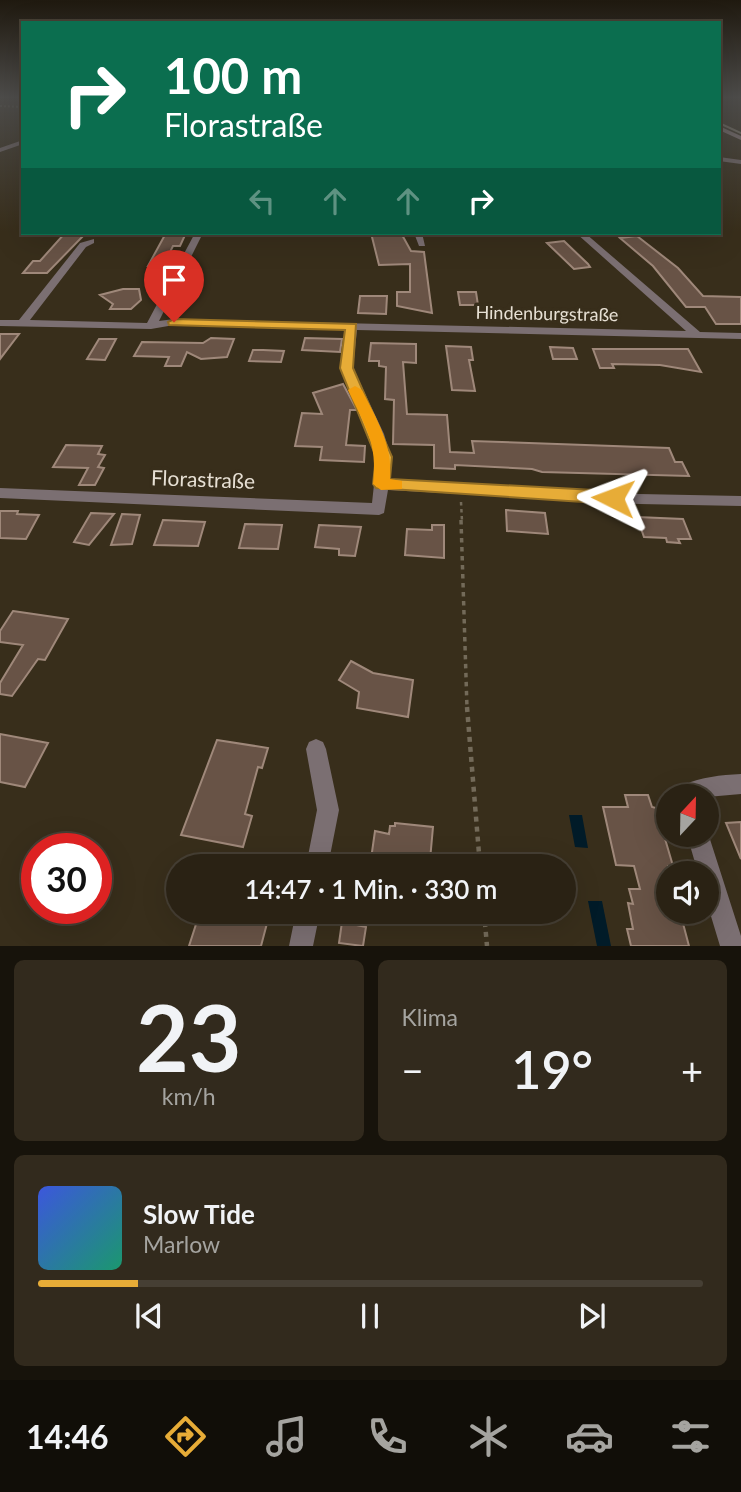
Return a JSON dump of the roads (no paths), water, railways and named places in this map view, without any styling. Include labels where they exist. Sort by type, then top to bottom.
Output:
[{"type":"street","points":[[0,150],[21,143]]},
{"type":"street","points":[[721,159],[741,162]]},
{"type":"street","points":[[151,326],[198,235]]},
{"type":"street","points":[[419,235],[422,244]]},
{"type":"street","points":[[582,235],[697,335]]},
{"type":"street","points":[[22,324],[83,245],[91,241]]},
{"type":"street","name":"Hindenburgstraße","points":[[0,323],[151,326],[174,322],[741,336]]},
{"type":"street","name":"Florastraße","points":[[0,493],[379,509],[384,457],[346,368],[352,327]]},
{"type":"street","points":[[381,484],[639,499],[741,500]]},
{"type":"street","points":[[316,749],[328,810],[319,854]]},
{"type":"street","points":[[719,786],[741,785]]},
{"type":"street","points":[[702,847],[732,946]]},
{"type":"street","points":[[301,946],[306,924]]},
{"type":"water","points":[[569,815],[582,815],[588,848],[575,847]]},
{"type":"water","points":[[588,901],[602,901],[611,946],[597,946]]}]
